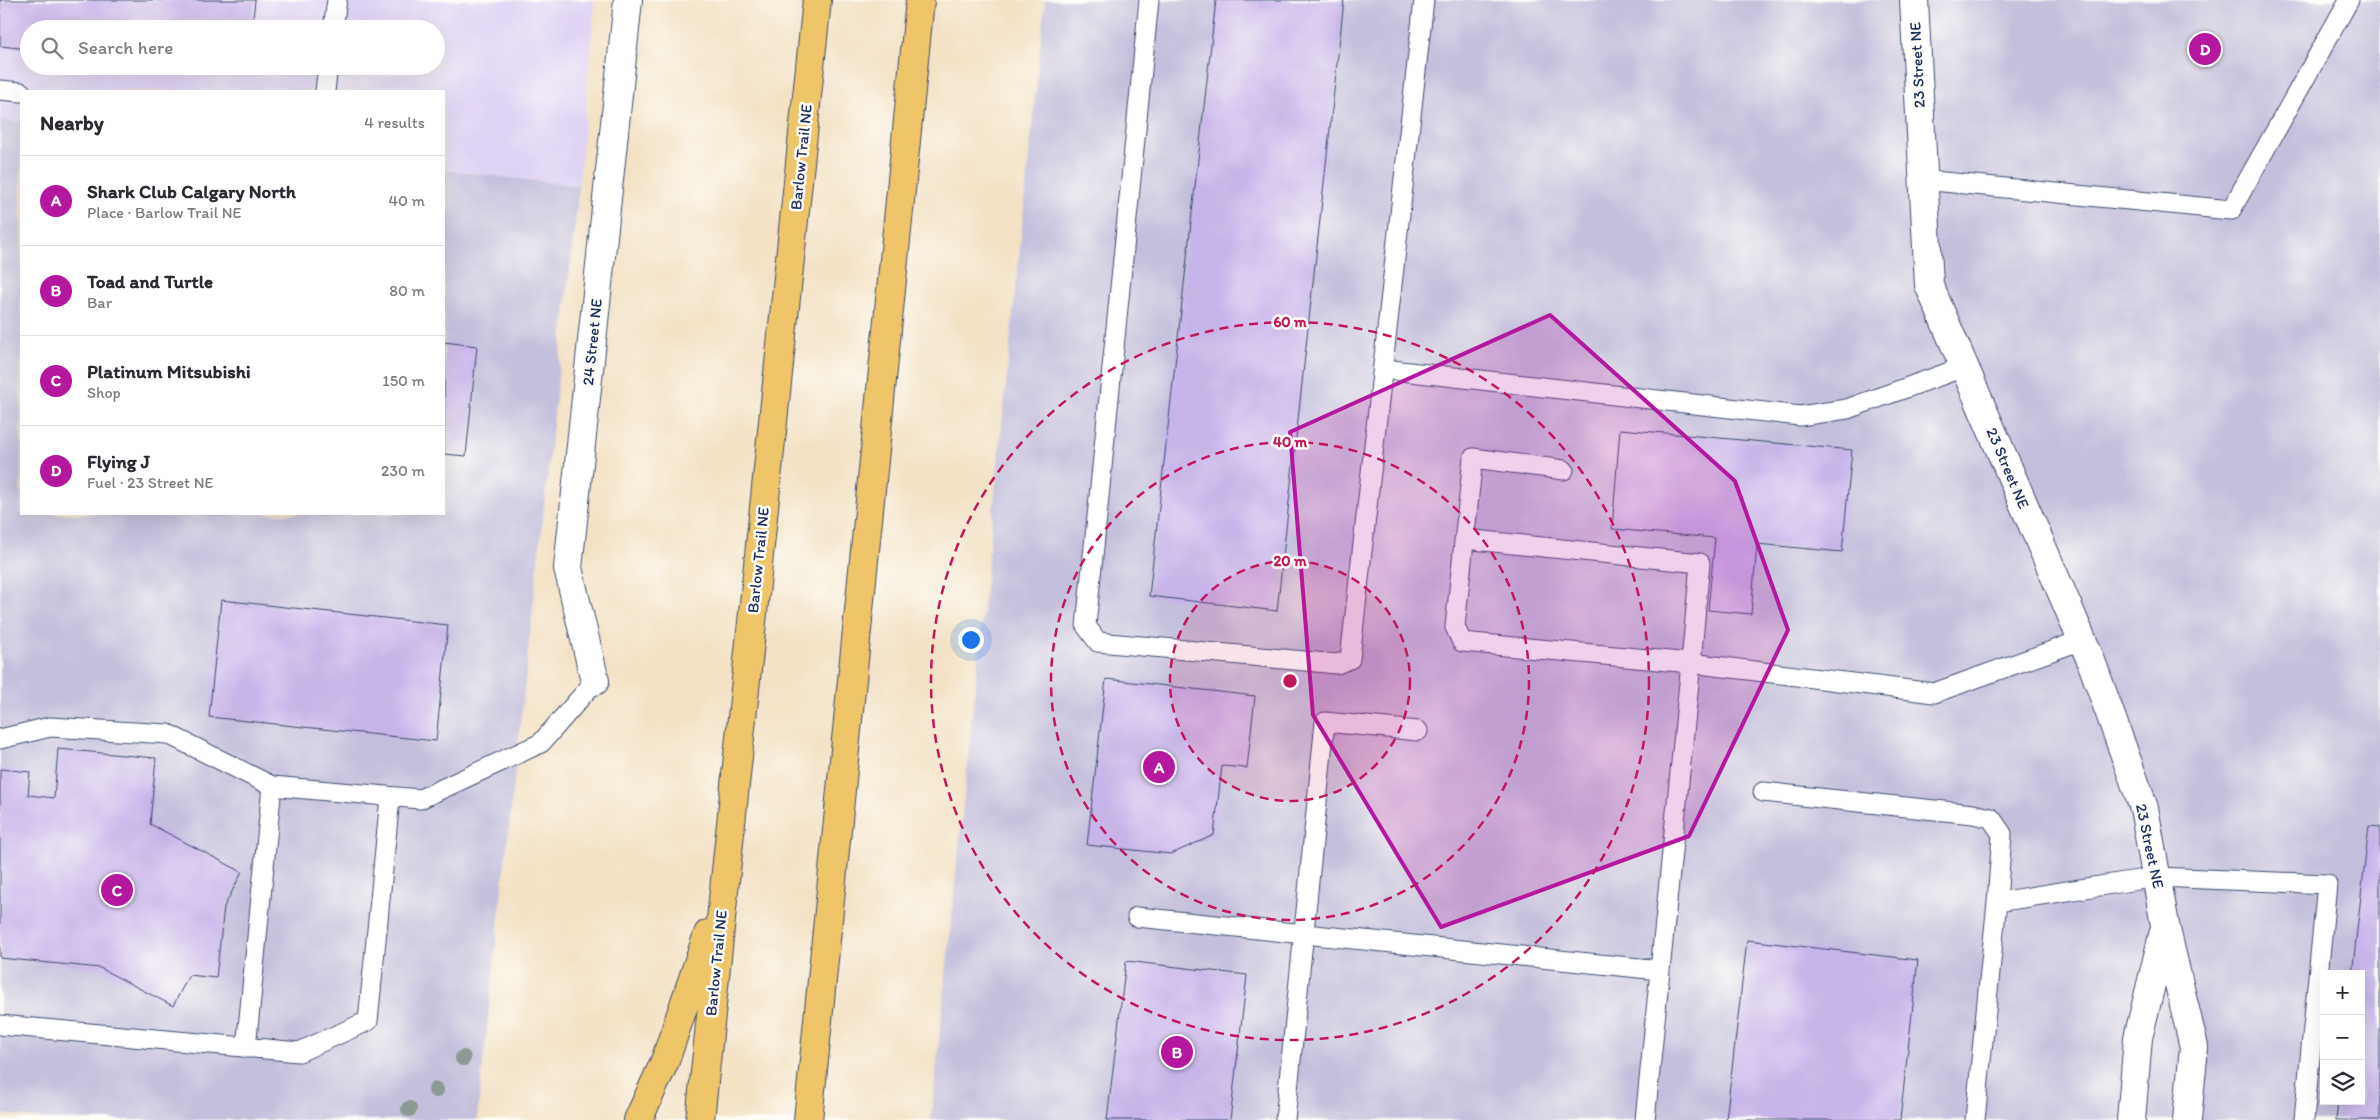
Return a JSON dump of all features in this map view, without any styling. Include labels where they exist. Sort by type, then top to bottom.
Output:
[{"type":"main road","name":"Barlow Trail NE","points":[[700,1120],[818,0]]},
{"type":"main road","points":[[810,1117],[920,0]]},
{"type":"main road","points":[[638,1120],[665,1061],[723,890]]},
{"type":"street","name":"24 Street NE","points":[[596,680],[568,568],[628,0]]},
{"type":"street","name":"23 Street NE","points":[[1914,0],[1929,285],[2082,640],[2144,808],[2165,924],[2194,1047],[2187,1120]]},
{"type":"street","name":"23 Street NE","points":[[2131,1120],[2138,1038],[2165,924]]},
{"type":"lane","points":[[334,20],[337,0]]},
{"type":"lane","points":[[1149,0],[1086,626],[1098,642],[1337,664],[1350,659],[1424,0]]},
{"type":"lane","points":[[1923,180],[2231,210],[2349,0]]},
{"type":"lane","points":[[325,90],[327,75]]},
{"type":"lane","points":[[0,90],[20,92]]},
{"type":"lane","points":[[1383,369],[1800,416],[1847,409],[1964,367]]},
{"type":"lane","points":[[1564,470],[1473,458],[1455,627],[1462,642],[1691,663],[1934,693],[2082,640]]},
{"type":"lane","points":[[1464,539],[1700,563],[1658,970],[1645,1120]]},
{"type":"lane","points":[[0,739],[50,727],[168,734],[272,786],[390,798],[420,799],[541,743],[596,680]]},
{"type":"lane","points":[[1285,1120],[1325,722],[1418,731]]},
{"type":"lane","points":[[246,1048],[272,786]]},
{"type":"lane","points":[[1762,792],[1973,814],[1991,818],[2002,834],[1975,1120]]},
{"type":"lane","points":[[0,1025],[299,1052],[368,1021],[390,798]]},
{"type":"lane","points":[[1997,902],[2157,877],[2327,884],[2304,1120]]},
{"type":"lane","points":[[1137,917],[1658,970]]},
{"type":"highlighted area","points":[[1550,315],[1735,481],[1788,630],[1689,836],[1441,927],[1313,715],[1290,432]]},
{"type":"shaded area","points":[[0,0],[595,0],[579,186],[445,170],[445,90],[20,90],[20,122],[0,120]]},
{"type":"shaded area","points":[[1045,0],[2380,0],[2380,1120],[931,1120]]},
{"type":"shaded area","points":[[0,120],[20,122],[20,515],[445,515],[445,170],[579,186],[477,1120],[50,1120],[0,1114]]},
{"type":"building","points":[[0,0],[255,0],[253,20],[20,20],[20,48],[0,46]]},
{"type":"building","points":[[1216,0],[1344,0],[1277,611],[1149,596]]},
{"type":"building","points":[[445,342],[477,346],[466,456],[445,454]]},
{"type":"building","points":[[1620,429],[1852,450],[1842,552],[1757,544],[1751,614],[1708,610],[1715,538],[1612,529]]},
{"type":"building","points":[[221,600],[448,625],[436,741],[209,717]]},
{"type":"building","points":[[1106,679],[1255,696],[1247,768],[1222,766],[1214,835],[1171,854],[1087,845]]},
{"type":"building","points":[[58,749],[156,758],[150,824],[242,872],[224,907],[216,978],[189,975],[173,1006],[100,968],[0,958],[0,769],[30,772],[28,795],[54,798]]},
{"type":"building","points":[[2369,826],[2380,827],[2380,1120],[2336,1120],[2338,1105],[2365,1105],[2365,970],[2352,970]]},
{"type":"building","points":[[1747,940],[1918,960],[1900,1120],[1726,1120]]},
{"type":"building","points":[[1126,961],[1247,975],[1230,1120],[1107,1120]]},
{"type":"place","name":"Flying J","points":[[2205,49]]},
{"type":"place","name":"Shark Club Calgary North","points":[[1159,767]]},
{"type":"place","name":"Platinum Mitsubishi","points":[[117,890]]},
{"type":"place","name":"Toad and Turtle","points":[[1177,1052]]}]
